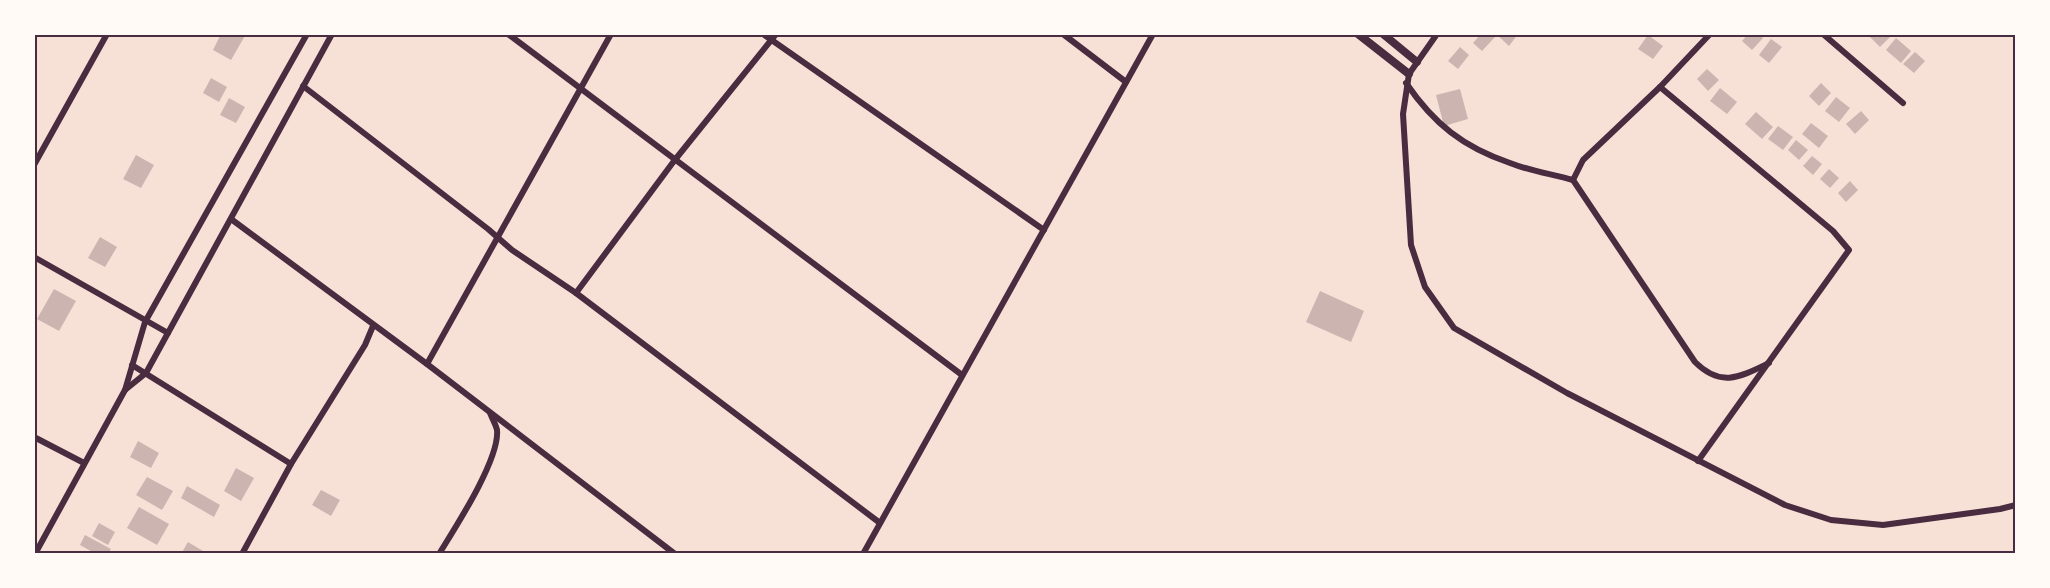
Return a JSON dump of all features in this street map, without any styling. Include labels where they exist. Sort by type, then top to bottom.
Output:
[{"type":"street","points":[[34,165],[107,34]]},
{"type":"street","points":[[34,554],[125,390],[145,322],[307,34]]},
{"type":"street","points":[[125,390],[146,373],[332,34]]},
{"type":"street","points":[[508,34],[674,161],[962,375]]},
{"type":"street","points":[[427,364],[611,34]]},
{"type":"street","points":[[762,34],[770,42],[1044,230]]},
{"type":"street","points":[[576,293],[674,161],[776,34]]},
{"type":"street","points":[[1063,34],[1126,82]]},
{"type":"street","points":[[863,554],[1153,34]]},
{"type":"street","points":[[1358,34],[1409,74]]},
{"type":"street","points":[[1383,34],[1417,62]]},
{"type":"street","points":[[1437,34],[1409,74],[1403,114],[1411,245],[1425,287],[1454,328],[1567,393],[1698,461],[1785,505],[1831,520],[1883,525],[2016,505]]},
{"type":"street","points":[[1573,180],[1583,160],[1660,87],[1710,34]]},
{"type":"street","points":[[1823,34],[1903,103]]},
{"type":"street","points":[[1406,83],[1422,106],[1438,123],[1475,148],[1511,164],[1573,180],[1695,362],[1707,374],[1728,379],[1747,374],[1770,363]]},
{"type":"street","points":[[303,86],[512,250],[576,293],[880,523]]},
{"type":"street","points":[[1660,87],[1833,231],[1849,250],[1698,461]]},
{"type":"street","points":[[231,219],[427,364],[675,554]]},
{"type":"street","points":[[34,257],[168,333]]},
{"type":"street","points":[[242,554],[291,464],[365,345],[373,326]]},
{"type":"street","points":[[132,365],[291,464]]},
{"type":"street","points":[[440,554],[495,449],[497,430],[490,412]]},
{"type":"street","points":[[34,437],[84,463]]},
{"type":"building","points":[[221,34],[246,34],[231,60],[213,50]]},
{"type":"building","points":[[1481,34],[1492,34],[1495,37],[1482,51],[1473,43]]},
{"type":"building","points":[[1496,34],[1518,34],[1509,46]]},
{"type":"building","points":[[1748,34],[1759,34],[1763,38],[1752,50],[1742,41]]},
{"type":"building","points":[[1867,34],[1889,34],[1891,36],[1880,47]]},
{"type":"building","points":[[1648,35],[1663,46],[1653,59],[1638,49]]},
{"type":"building","points":[[1896,38],[1911,51],[1901,63],[1886,50]]},
{"type":"building","points":[[1771,39],[1782,47],[1769,63],[1759,55]]},
{"type":"building","points":[[1460,47],[1469,55],[1458,69],[1448,61]]},
{"type":"building","points":[[1915,52],[1925,61],[1914,73],[1903,64]]},
{"type":"building","points":[[1707,69],[1719,80],[1708,91],[1697,79]]},
{"type":"building","points":[[211,78],[227,87],[219,102],[203,93]]},
{"type":"building","points":[[1821,83],[1831,93],[1819,106],[1809,96]]},
{"type":"building","points":[[1720,88],[1737,102],[1727,114],[1710,101]]},
{"type":"building","points":[[1460,89],[1468,119],[1444,126],[1436,95]]},
{"type":"building","points":[[1836,97],[1850,108],[1839,122],[1825,111]]},
{"type":"building","points":[[229,98],[245,107],[236,123],[220,115]]},
{"type":"building","points":[[1861,111],[1869,120],[1855,134],[1846,124]]},
{"type":"building","points":[[1756,112],[1773,127],[1762,139],[1745,124]]},
{"type":"building","points":[[1811,123],[1828,136],[1819,148],[1802,134]]},
{"type":"building","points":[[1778,126],[1793,137],[1783,150],[1768,139]]},
{"type":"building","points":[[1796,140],[1808,150],[1799,160],[1788,150]]},
{"type":"building","points":[[136,155],[154,165],[141,188],[123,179]]},
{"type":"building","points":[[1812,156],[1822,164],[1813,175],[1803,166]]},
{"type":"building","points":[[1829,169],[1839,178],[1830,188],[1820,179]]},
{"type":"building","points":[[1850,181],[1858,190],[1846,202],[1838,193]]},
{"type":"building","points":[[100,237],[117,247],[105,267],[88,258]]},
{"type":"building","points":[[54,289],[76,301],[59,331],[37,319]]},
{"type":"building","points":[[1320,291],[1364,311],[1351,342],[1306,322]]},
{"type":"building","points":[[138,441],[159,453],[151,468],[130,457]]},
{"type":"building","points":[[236,468],[254,478],[241,501],[224,491]]},
{"type":"building","points":[[147,477],[173,491],[162,510],[136,495]]},
{"type":"building","points":[[187,486],[220,505],[214,517],[181,498]]},
{"type":"building","points":[[321,490],[340,500],[331,516],[312,505]]},
{"type":"building","points":[[139,507],[169,524],[157,545],[127,528]]},
{"type":"building","points":[[99,523],[115,532],[108,545],[92,536]]},
{"type":"building","points":[[85,535],[111,549],[108,554],[96,554],[80,545]]},
{"type":"building","points":[[188,542],[208,554],[181,554]]}]
